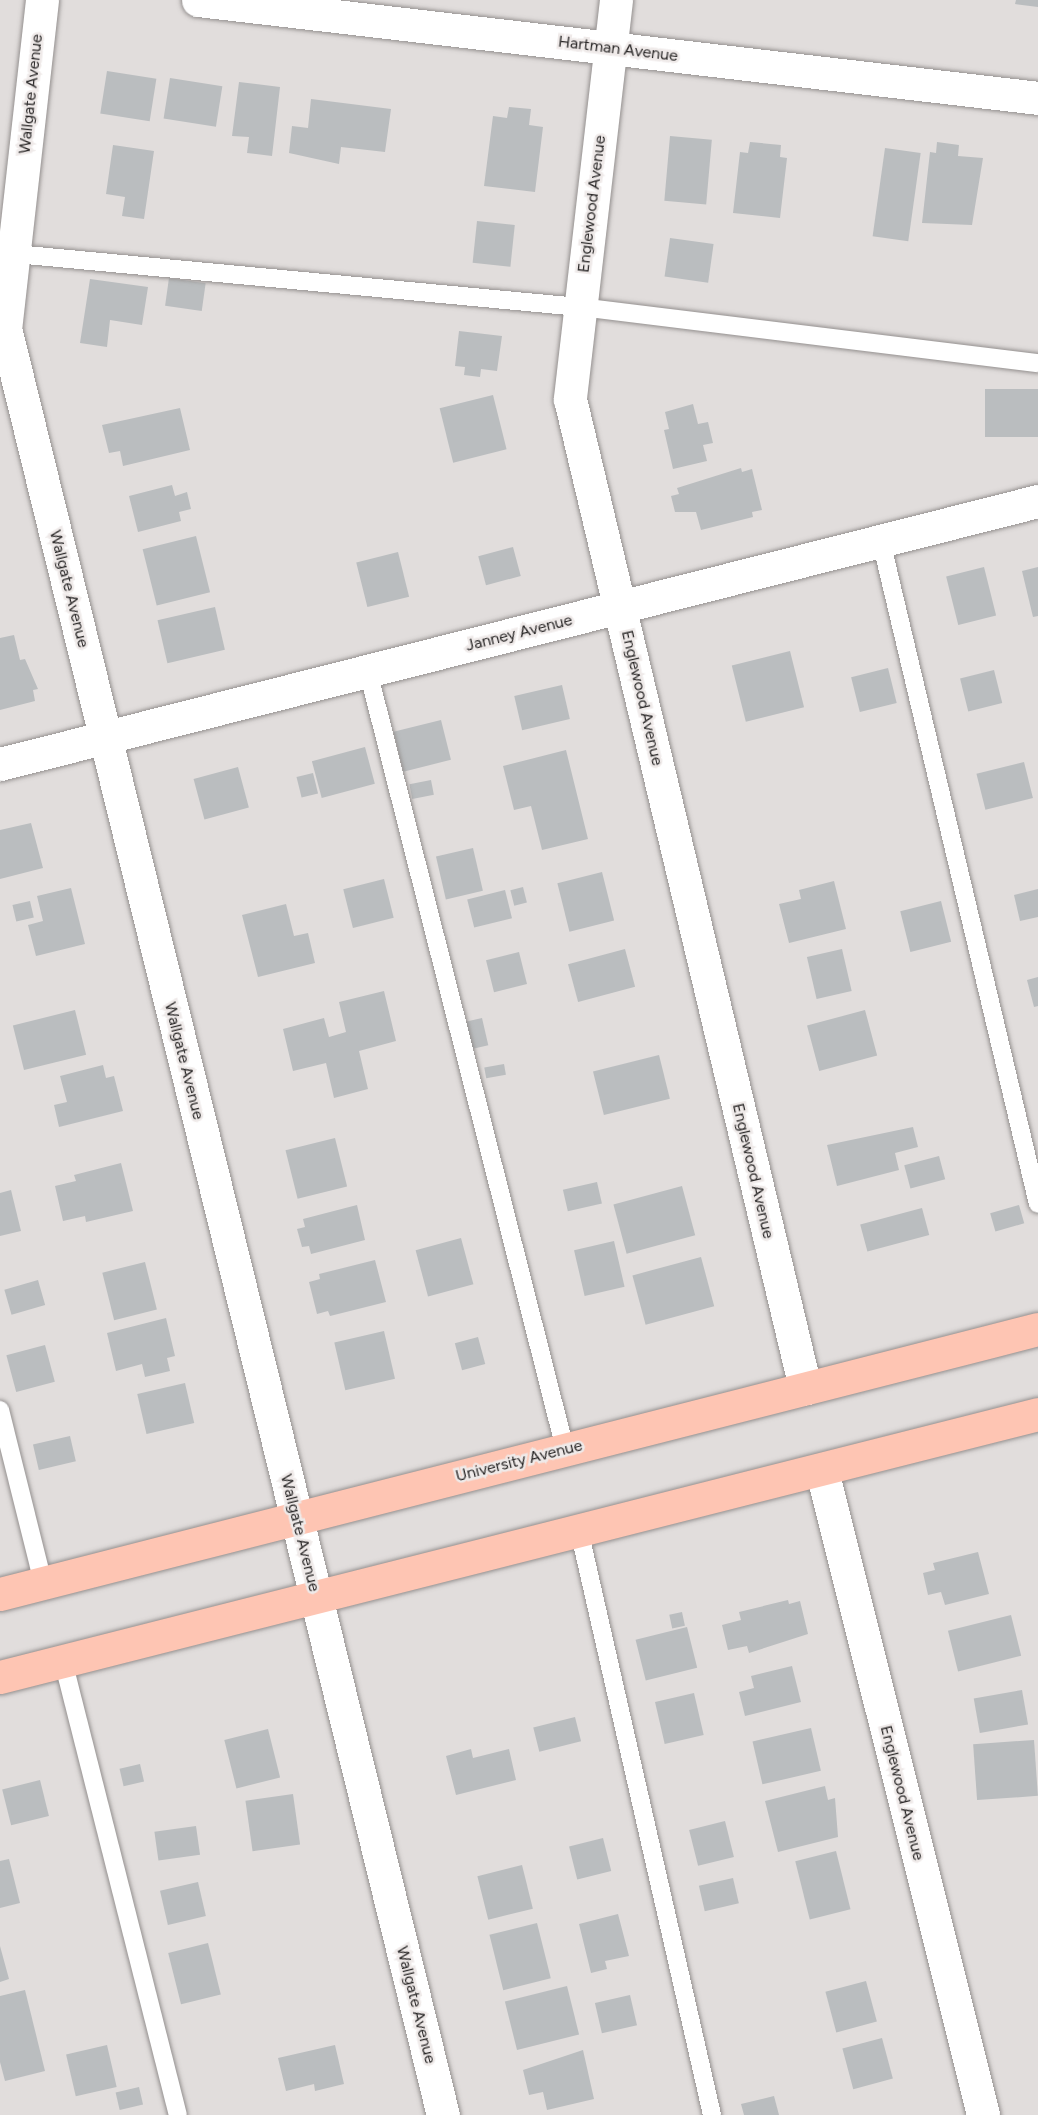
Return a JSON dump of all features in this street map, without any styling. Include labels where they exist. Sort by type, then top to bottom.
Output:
[{"type":"main road","name":"University Avenue","points":[[0,1594],[1038,1329]]},
{"type":"main road","points":[[0,1677],[315,1595],[822,1471],[1038,1414]]},
{"type":"street","name":"Wallgate Avenue","points":[[42,0],[7,253],[5,328],[443,2115]]},
{"type":"street","name":"Hartman Avenue","points":[[198,0],[1038,98]]},
{"type":"street","name":"Englewood Avenue","points":[[616,0],[570,399],[805,1388]]},
{"type":"street","name":"Janney Avenue","points":[[0,764],[1038,501]]},
{"type":"street","name":"Englewood Avenue","points":[[822,1471],[983,2115]]},
{"type":"lane","points":[[7,253],[580,307],[1038,363]]},
{"type":"lane","points":[[881,540],[1038,1204]]},
{"type":"lane","points":[[368,671],[565,1449]]},
{"type":"lane","points":[[0,1410],[43,1582]]},
{"type":"lane","points":[[579,1530],[712,2115]]},
{"type":"lane","points":[[63,1661],[178,2115]]},
{"type":"building","points":[[1016,0],[1038,0],[1038,7],[1015,4]]},
{"type":"building","points":[[107,71],[156,79],[150,121],[100,113]]},
{"type":"building","points":[[170,78],[222,86],[216,127],[164,118]]},
{"type":"building","points":[[239,82],[280,87],[272,156],[247,153],[249,137],[232,136]]},
{"type":"building","points":[[311,99],[391,109],[385,152],[341,147],[339,164],[289,153],[292,126],[308,128]]},
{"type":"building","points":[[509,107],[531,109],[529,125],[543,127],[535,192],[484,186],[493,116],[507,118]]},
{"type":"building","points":[[670,136],[712,140],[706,204],[664,201]]},
{"type":"building","points":[[750,142],[781,145],[780,157],[787,158],[780,218],[733,213],[740,152],[748,153]]},
{"type":"building","points":[[937,142],[959,145],[958,156],[983,158],[972,225],[922,223],[930,152],[936,153]]},
{"type":"building","points":[[113,145],[154,151],[144,219],[122,216],[125,197],[106,194]]},
{"type":"building","points":[[885,148],[921,153],[908,241],[873,236]]},
{"type":"building","points":[[477,221],[515,225],[510,267],[473,263]]},
{"type":"building","points":[[670,238],[714,244],[708,283],[665,277]]},
{"type":"building","points":[[169,278],[206,283],[202,311],[165,306]]},
{"type":"building","points":[[90,279],[148,287],[142,325],[110,320],[107,347],[80,343]]},
{"type":"building","points":[[459,331],[502,336],[497,371],[481,369],[480,377],[464,375],[465,367],[455,366]]},
{"type":"building","points":[[985,389],[1038,389],[1038,437],[985,437]]},
{"type":"building","points":[[493,395],[507,449],[453,463],[440,408]]},
{"type":"building","points":[[693,404],[698,424],[708,422],[713,443],[703,445],[707,461],[673,469],[664,430],[669,429],[665,412]]},
{"type":"building","points":[[180,408],[190,450],[123,466],[120,451],[109,453],[102,425]]},
{"type":"building","points":[[741,468],[742,472],[752,469],[762,510],[752,512],[753,517],[701,530],[696,512],[675,512],[671,496],[679,494],[677,488]]},
{"type":"building","points":[[172,485],[175,496],[187,492],[191,509],[179,512],[181,521],[138,532],[129,496]]},
{"type":"building","points":[[196,536],[210,592],[157,606],[143,549]]},
{"type":"building","points":[[513,547],[521,576],[486,585],[478,556]]},
{"type":"building","points":[[398,552],[409,597],[367,607],[356,562]]},
{"type":"building","points":[[984,567],[996,616],[958,625],[946,576]]},
{"type":"building","points":[[1038,567],[1038,616],[1033,617],[1022,571]]},
{"type":"building","points":[[215,607],[225,650],[167,663],[158,620]]},
{"type":"building","points":[[14,635],[20,660],[25,659],[38,689],[33,690],[35,701],[0,710],[0,638]]},
{"type":"building","points":[[790,651],[804,707],[746,722],[732,666]]},
{"type":"building","points":[[888,668],[897,703],[860,712],[851,677]]},
{"type":"building","points":[[994,670],[1002,703],[968,711],[960,678]]},
{"type":"building","points":[[562,685],[570,719],[522,730],[514,696]]},
{"type":"building","points":[[441,720],[451,760],[403,772],[393,732]]},
{"type":"building","points":[[365,747],[375,784],[322,798],[312,761]]},
{"type":"building","points":[[566,750],[588,839],[542,850],[531,806],[514,810],[503,766]]},
{"type":"building","points":[[1024,762],[1033,798],[985,810],[976,774]]},
{"type":"building","points":[[238,767],[249,808],[204,819],[194,779]]},
{"type":"building","points":[[313,773],[318,793],[302,797],[297,777]]},
{"type":"building","points":[[431,780],[434,795],[412,799],[409,784]]},
{"type":"building","points":[[31,823],[43,868],[0,879],[0,830]]},
{"type":"building","points":[[473,848],[483,891],[446,899],[436,857]]},
{"type":"building","points":[[602,872],[614,921],[569,932],[557,883]]},
{"type":"building","points":[[384,879],[394,918],[353,928],[343,889]]},
{"type":"building","points":[[834,881],[846,929],[789,943],[779,904],[801,899],[799,890]]},
{"type":"building","points":[[523,887],[527,903],[514,906],[510,890]]},
{"type":"building","points":[[71,888],[85,944],[36,956],[28,925],[43,921],[37,896]]},
{"type":"building","points":[[1038,889],[1038,917],[1020,921],[1014,895]]},
{"type":"building","points":[[505,890],[512,918],[474,928],[467,899]]},
{"type":"building","points":[[30,901],[34,918],[16,922],[12,905]]},
{"type":"building","points":[[941,901],[951,942],[910,952],[900,911]]},
{"type":"building","points":[[286,904],[294,936],[308,933],[315,963],[258,977],[242,915]]},
{"type":"building","points":[[625,949],[635,987],[578,1002],[568,964]]},
{"type":"building","points":[[842,949],[852,991],[817,999],[807,957]]},
{"type":"building","points":[[519,952],[527,984],[494,992],[486,960]]},
{"type":"building","points":[[1038,977],[1038,1006],[1034,1007],[1027,980]]},
{"type":"building","points":[[384,991],[396,1041],[359,1051],[368,1089],[334,1098],[326,1063],[293,1071],[283,1029],[324,1018],[329,1037],[346,1032],[339,1002]]},
{"type":"building","points":[[75,1010],[86,1055],[24,1070],[13,1025]]},
{"type":"building","points":[[865,1010],[877,1055],[819,1071],[807,1026]]},
{"type":"building","points":[[482,1018],[488,1045],[470,1050],[463,1022]]},
{"type":"building","points":[[659,1055],[670,1099],[604,1115],[593,1071]]},
{"type":"building","points":[[504,1064],[506,1075],[486,1078],[484,1067]]},
{"type":"building","points":[[103,1065],[106,1078],[114,1076],[123,1111],[59,1127],[54,1105],[67,1102],[60,1076]]},
{"type":"building","points":[[913,1127],[918,1147],[895,1153],[899,1170],[837,1186],[827,1145]]},
{"type":"building","points":[[335,1138],[347,1187],[298,1199],[286,1150]]},
{"type":"building","points":[[939,1156],[945,1179],[910,1188],[904,1165]]},
{"type":"building","points":[[121,1163],[133,1211],[86,1222],[85,1216],[63,1221],[55,1186],[76,1181],[74,1175]]},
{"type":"building","points":[[597,1182],[602,1203],[568,1211],[563,1190]]},
{"type":"building","points":[[682,1186],[695,1235],[627,1254],[613,1204]]},
{"type":"building","points":[[11,1190],[21,1231],[0,1236],[0,1193]]},
{"type":"building","points":[[357,1205],[365,1240],[311,1254],[309,1246],[302,1247],[297,1229],[305,1227],[303,1219]]},
{"type":"building","points":[[1019,1205],[1024,1223],[995,1232],[990,1213]]},
{"type":"building","points":[[922,1208],[929,1235],[867,1252],[860,1225]]},
{"type":"building","points":[[461,1238],[473,1284],[428,1297],[416,1250]]},
{"type":"building","points":[[614,1241],[625,1287],[585,1296],[574,1250]]},
{"type":"building","points":[[701,1257],[714,1306],[646,1325],[632,1275]]},
{"type":"building","points":[[375,1260],[386,1302],[330,1316],[328,1311],[317,1314],[309,1282],[320,1279],[319,1274]]},
{"type":"building","points":[[145,1262],[157,1310],[114,1320],[102,1273]]},
{"type":"building","points":[[38,1280],[45,1305],[12,1315],[4,1290]]},
{"type":"building","points":[[166,1318],[175,1356],[167,1358],[170,1371],[145,1377],[142,1364],[116,1371],[107,1333]]},
{"type":"building","points":[[384,1331],[395,1379],[345,1390],[334,1342]]},
{"type":"building","points":[[478,1337],[485,1364],[462,1370],[455,1343]]},
{"type":"building","points":[[45,1345],[55,1382],[16,1392],[6,1355]]},
{"type":"building","points":[[185,1383],[194,1423],[146,1434],[137,1394]]},
{"type":"building","points":[[70,1436],[76,1461],[39,1470],[33,1445]]},
{"type":"building","points":[[978,1552],[989,1594],[945,1605],[941,1592],[928,1595],[923,1573],[935,1570],[933,1563]]},
{"type":"building","points":[[788,1600],[789,1604],[800,1601],[808,1634],[749,1653],[747,1646],[728,1650],[722,1625],[741,1620],[739,1612]]},
{"type":"building","points":[[682,1612],[685,1626],[672,1628],[669,1615]]},
{"type":"building","points":[[1011,1615],[1021,1656],[958,1671],[948,1631]]},
{"type":"building","points":[[687,1627],[697,1668],[646,1681],[636,1640]]},
{"type":"building","points":[[792,1666],[801,1702],[745,1716],[739,1692],[754,1688],[751,1676]]},
{"type":"building","points":[[1022,1690],[1028,1724],[980,1733],[974,1699]]},
{"type":"building","points":[[694,1693],[704,1735],[665,1744],[655,1702]]},
{"type":"building","points":[[575,1717],[581,1741],[539,1752],[533,1727]]},
{"type":"building","points":[[811,1728],[821,1771],[762,1784],[753,1741]]},
{"type":"building","points":[[268,1729],[280,1778],[236,1788],[224,1740]]},
{"type":"building","points":[[1034,1740],[1038,1796],[977,1800],[973,1744]]},
{"type":"building","points":[[471,1749],[473,1758],[509,1749],[516,1780],[456,1795],[446,1756]]},
{"type":"building","points":[[140,1764],[144,1782],[124,1786],[120,1769]]},
{"type":"building","points":[[40,1780],[49,1816],[11,1825],[2,1789]]},
{"type":"building","points":[[825,1786],[828,1800],[835,1798],[838,1837],[778,1852],[765,1801]]},
{"type":"building","points":[[293,1794],[300,1845],[253,1851],[245,1801]]},
{"type":"building","points":[[725,1821],[734,1857],[698,1866],[689,1830]]},
{"type":"building","points":[[196,1826],[200,1855],[158,1861],[154,1832]]},
{"type":"building","points":[[603,1838],[611,1871],[577,1879],[569,1846]]},
{"type":"building","points":[[836,1851],[851,1909],[810,1919],[795,1861]]},
{"type":"building","points":[[9,1859],[20,1903],[0,1908],[0,1861]]},
{"type":"building","points":[[522,1865],[533,1909],[488,1920],[477,1876]]},
{"type":"building","points":[[733,1878],[739,1903],[705,1911],[699,1886]]},
{"type":"building","points":[[198,1882],[206,1916],[168,1925],[160,1891]]},
{"type":"building","points":[[618,1914],[629,1956],[605,1961],[607,1969],[591,1973],[579,1924]]},
{"type":"building","points":[[537,1923],[551,1978],[503,1990],[489,1935]]},
{"type":"building","points":[[208,1943],[221,1994],[181,2004],[168,1953]]},
{"type":"building","points":[[0,1946],[9,1979],[0,1982]]},
{"type":"building","points":[[866,1981],[877,2022],[836,2032],[825,1992]]},
{"type":"building","points":[[567,1986],[579,2035],[517,2050],[505,2001]]},
{"type":"building","points":[[25,1990],[45,2071],[5,2081],[0,2062],[0,1996]]},
{"type":"building","points":[[630,1995],[637,2025],[602,2033],[595,2003]]},
{"type":"building","points":[[882,2038],[893,2079],[853,2089],[842,2049]]},
{"type":"building","points":[[107,2045],[117,2087],[76,2096],[66,2054]]},
{"type":"building","points":[[335,2045],[344,2084],[315,2091],[314,2084],[286,2091],[278,2058]]},
{"type":"building","points":[[583,2050],[594,2099],[547,2110],[543,2092],[529,2095],[523,2070]]},
{"type":"building","points":[[139,2087],[143,2105],[120,2110],[116,2092]]},
{"type":"building","points":[[774,2096],[779,2115],[744,2115],[741,2104]]}]
